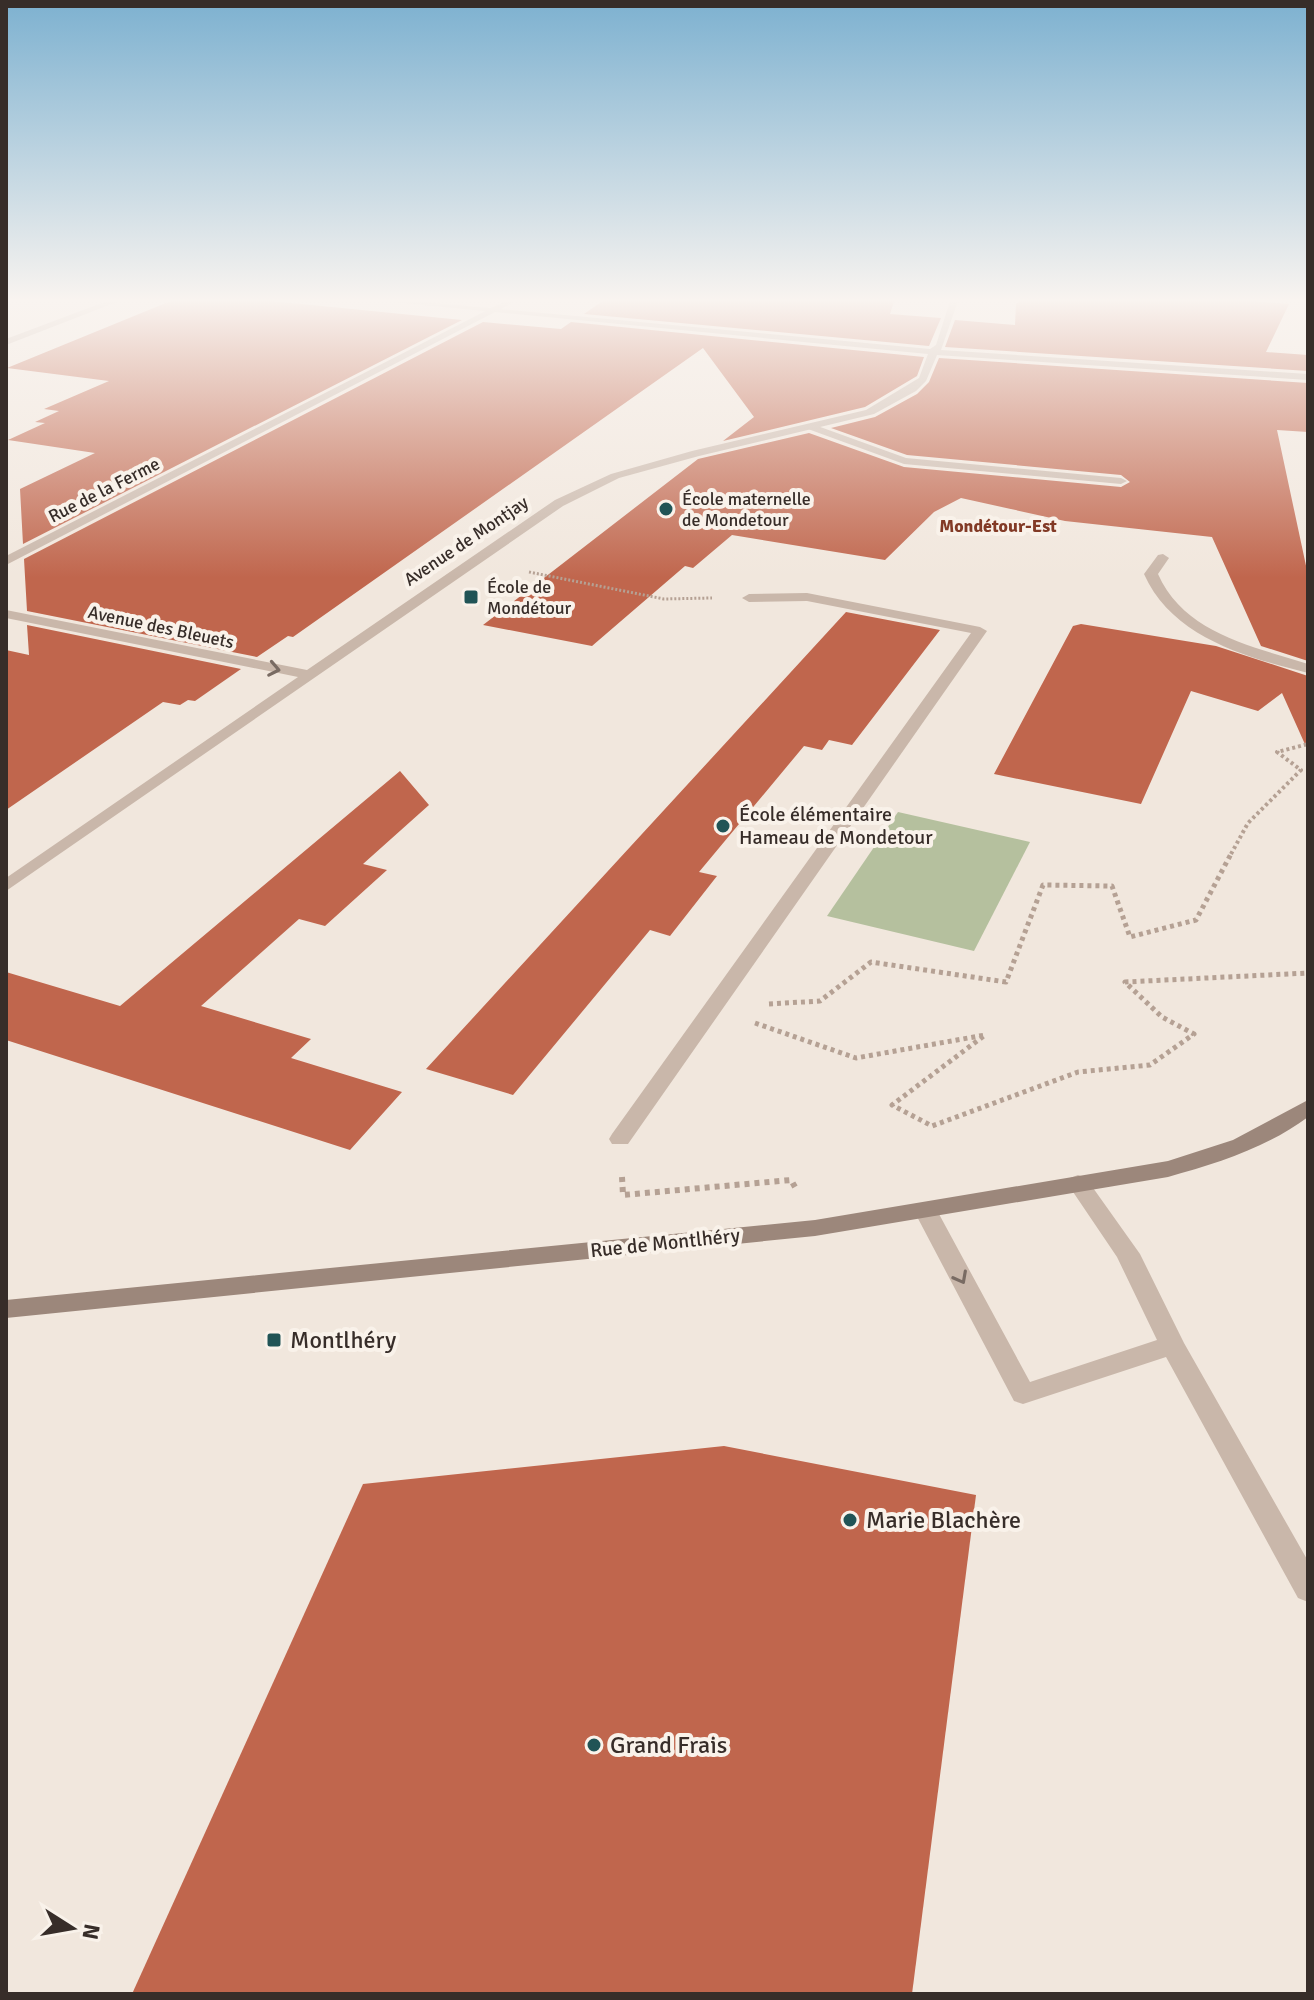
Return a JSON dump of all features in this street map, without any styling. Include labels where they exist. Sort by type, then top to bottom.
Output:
[{"type":"main road","name":"Rue de Montlhéry","points":[[6,1309],[815,1228],[1168,1169],[1224,1155],[1291,1121],[1308,1107]]},
{"type":"street","name":"Rue de la Ferme","points":[[6,561],[335,391]]},
{"type":"street","name":"Avenue de Montjay","points":[[6,886],[471,561],[559,503],[615,476],[696,453],[853,418],[894,402],[907,391]]},
{"type":"street","points":[[812,427],[904,461],[1121,481]]},
{"type":"street","points":[[1163,558],[1151,574],[1156,594],[1184,619],[1226,640],[1308,669]]},
{"type":"street","points":[[620,1139],[980,631],[807,597],[749,598]]},
{"type":"street","name":"Avenue des Bleuets","points":[[6,614],[308,675]]},
{"type":"street","points":[[1078,1183],[1128,1254],[1172,1345],[1308,1589]]},
{"type":"street","points":[[925,1209],[1023,1394],[1172,1345]]},
{"type":"path","points":[[471,561],[664,599],[749,598]]},
{"type":"path","points":[[712,1008],[820,1001],[871,962],[1006,982],[1043,885],[1112,886],[1130,937],[1196,920],[1248,823],[1301,770],[1277,752],[1308,744]]},
{"type":"path","points":[[712,1008],[856,1058],[985,1035],[892,1105],[932,1126],[1078,1072],[1150,1065],[1194,1034],[1162,1017],[1125,982],[1308,973]]},
{"type":"path","points":[[620,1139],[623,1195],[791,1180],[795,1187]]},
{"type":"green space","points":[[898,812],[1030,842],[974,951],[827,916]]},
{"type":"building","points":[[85,391],[322,391],[23,544],[20,489],[95,453],[8,440],[45,423],[35,422],[59,411],[44,409]]},
{"type":"building","points":[[349,391],[642,391],[293,637],[288,636],[257,657],[27,611],[24,559]]},
{"type":"building","points":[[735,391],[891,391],[865,407],[723,441],[754,417]]},
{"type":"building","points":[[920,391],[1308,391],[1308,432],[1277,430],[1308,575],[1308,661],[1261,646],[1212,537],[1065,521],[961,498],[934,512],[885,560],[732,535],[693,568],[685,566],[592,646],[483,625],[698,459],[809,433],[904,467],[1121,487],[1130,482],[1121,475],[907,455],[831,428],[875,417]]},
{"type":"building","points":[[846,612],[940,630],[852,745],[829,740],[822,750],[804,746],[699,872],[717,876],[670,936],[650,930],[513,1095],[426,1069]]},
{"type":"building","points":[[1081,624],[1216,646],[1308,676],[1308,751],[1282,693],[1258,711],[1191,691],[1141,804],[994,774],[1073,626]]},
{"type":"building","points":[[27,625],[241,669],[195,701],[188,700],[180,705],[163,702],[6,810],[6,650],[29,655]]},
{"type":"building","points":[[400,771],[429,805],[363,864],[387,870],[325,926],[299,919],[201,1006],[311,1039],[291,1058],[402,1092],[350,1150],[6,1040],[6,972],[120,1006]]},
{"type":"building","name":"Grand Frais","points":[[724,1446],[976,1495],[912,1994],[132,1994],[363,1484]]},
{"type":"place","name":"École maternelle de Mondetour","points":[[666,509]]},
{"type":"place","name":"École de Mondétour","points":[[471,597]]},
{"type":"place","name":"École élémentaire Hameau de Mondetour","points":[[723,826]]},
{"type":"place","name":"Montlhéry","points":[[274,1340]]},
{"type":"place","name":"Marie Blachère","points":[[850,1520]]},
{"type":"place","name":"Grand Frais","points":[[594,1745]]},
{"type":"district","name":"Mondétour-Est","points":[[998,526]]}]
